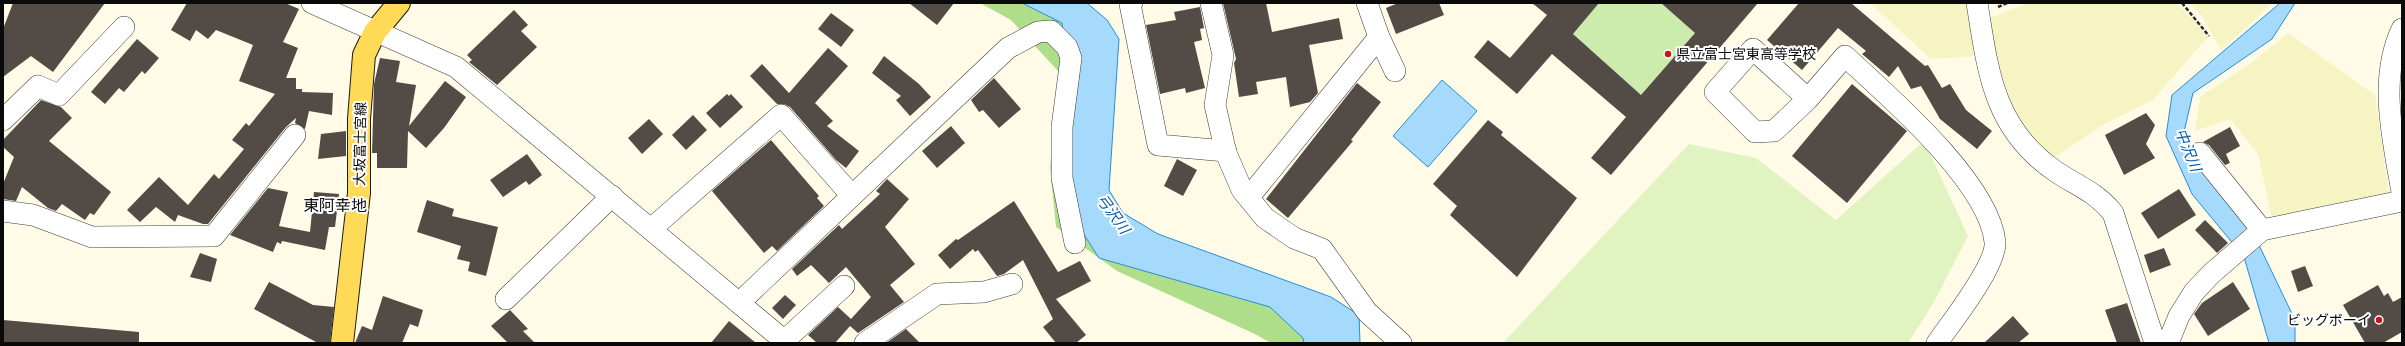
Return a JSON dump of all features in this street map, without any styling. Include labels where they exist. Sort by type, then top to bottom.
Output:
[{"type":"main road","name":"大坂富士宮線","points":[[342,343],[359,193],[359,119],[364,55],[375,32],[399,3]]},
{"type":"street","points":[[312,3],[456,67],[786,342],[844,286]]},
{"type":"street","points":[[1132,3],[1130,4],[1158,145],[1226,151]]},
{"type":"street","points":[[1211,3],[1223,55],[1215,106],[1226,151],[1242,190],[1265,218],[1294,238],[1322,249],[1368,312],[1401,343]]},
{"type":"street","points":[[1367,3],[1379,37],[1395,71]]},
{"type":"street","points":[[1977,3],[1990,78],[2002,110],[2021,142],[2054,170],[2101,198],[2113,213],[2156,343]]},
{"type":"street","points":[[3,120],[38,86],[59,95],[124,27]]},
{"type":"street","points":[[2402,29],[2392,66],[2389,95],[2392,135],[2402,192]]},
{"type":"street","points":[[739,303],[1008,48],[1038,32],[1051,31],[1067,47],[1071,58],[1062,127],[1062,178],[1074,243]]},
{"type":"street","points":[[1249,197],[1379,37]]},
{"type":"street","points":[[1808,99],[1845,56],[1924,130],[1982,202],[1995,242],[1985,275],[1937,343]]},
{"type":"street","points":[[651,229],[782,115],[852,196]]},
{"type":"street","points":[[3,211],[33,215],[92,236],[214,236],[295,135]]},
{"type":"street","points":[[2200,153],[2262,230]]},
{"type":"street","points":[[506,299],[612,196]]},
{"type":"street","points":[[2168,343],[2179,316],[2194,292],[2231,256],[2262,230],[2402,200]]},
{"type":"street","points":[[865,343],[936,294],[984,292],[1012,284]]},
{"type":"path","points":[[2182,3],[2203,26],[2209,36]]},
{"type":"shaded area","points":[[1870,3],[1971,3],[1976,56],[1931,59]]},
{"type":"shaded area","points":[[2027,3],[2177,3],[2203,31],[2207,38],[2153,100],[2105,124],[2049,161],[2021,132],[1997,72],[1988,19]]},
{"type":"shaded area","points":[[2190,3],[2273,3],[2221,50],[2202,16]]},
{"type":"shaded area","points":[[2288,33],[2375,95],[2389,194],[2273,222],[2258,154],[2230,119],[2195,131],[2200,97],[2251,63]]},
{"type":"green space","points":[[980,3],[1060,3],[1096,190],[1141,239],[1350,343],[1271,343],[1255,334],[1117,271],[1056,227],[1050,168],[1059,72],[1011,20]]},
{"type":"green space","points":[[1599,3],[1661,3],[1695,33],[1641,95],[1573,34]]},
{"type":"green space","points":[[1924,141],[1968,236],[1934,302],[1908,343],[1503,343],[1689,144],[1756,158],[1836,220]]},
{"type":"water","name":"弓沢川","points":[[1022,3],[1087,3],[1107,20],[1119,39],[1109,190],[1123,213],[1158,234],[1331,297],[1359,315],[1360,343],[1304,343],[1303,338],[1270,307],[1099,258],[1067,208],[1072,108],[1062,23]]},
{"type":"water","name":"中沢川","points":[[2280,3],[2295,3],[2272,39],[2193,93],[2184,132],[2258,243],[2295,320],[2295,343],[2269,343],[2244,257],[2192,194],[2166,136],[2172,95]]},
{"type":"water","points":[[1442,80],[1477,111],[1428,167],[1393,136]]},
{"type":"building","points":[[13,3],[105,3],[53,72],[31,56],[3,77],[3,29]]},
{"type":"building","points":[[187,3],[285,3],[299,9],[283,42],[298,48],[286,78],[296,78],[296,89],[302,89],[302,92],[333,93],[332,115],[309,111],[305,129],[295,123],[296,118],[286,127],[208,224],[203,224],[178,215],[175,222],[156,207],[140,222],[127,210],[159,177],[188,205],[214,174],[219,179],[244,149],[232,140],[246,123],[249,126],[275,94],[239,81],[253,45],[216,30],[208,39],[196,30],[190,41],[171,30]]},
{"type":"building","points":[[909,3],[954,3],[937,25]]},
{"type":"building","points":[[1223,3],[1266,3],[1272,32],[1339,18],[1343,39],[1309,45],[1318,93],[1310,102],[1290,107],[1286,77],[1256,82],[1258,94],[1239,97],[1234,63],[1236,59]]},
{"type":"building","points":[[1398,3],[1439,3],[1444,15],[1396,34],[1386,8]]},
{"type":"building","points":[[1532,3],[1599,3],[1573,34],[1641,95],[1695,33],[1661,3],[1758,3],[1611,175],[1591,158],[1626,117],[1552,54],[1517,94],[1474,57],[1488,40],[1510,58],[1547,15]]},
{"type":"building","points":[[1799,3],[1851,3],[1925,66],[1928,65],[1942,88],[1950,84],[1966,110],[1992,131],[1977,149],[1940,119],[1921,86],[1911,89],[1898,66],[1889,77],[1862,54],[1866,51],[1838,28],[1802,70],[1767,40]]},
{"type":"building","points":[[1200,7],[1204,28],[1200,29],[1202,40],[1194,42],[1205,88],[1186,93],[1185,88],[1160,94],[1146,25],[1176,20],[1174,12]]},
{"type":"building","points":[[514,10],[528,25],[521,31],[537,47],[497,85],[469,62],[472,60],[467,55]]},
{"type":"building","points":[[831,13],[854,30],[841,47],[818,29]]},
{"type":"building","points":[[137,39],[159,58],[145,74],[142,71],[124,92],[119,88],[105,104],[91,92]]},
{"type":"building","points":[[828,48],[848,66],[815,103],[833,121],[827,126],[859,151],[846,168],[836,160],[790,107],[784,104],[777,104],[750,76],[762,64],[789,93]]},
{"type":"building","points":[[884,56],[919,84],[931,97],[910,116],[896,100],[901,96],[872,73]]},
{"type":"building","points":[[380,58],[400,61],[396,82],[416,85],[409,126],[445,81],[466,97],[444,128],[426,148],[408,131],[407,168],[377,168],[377,153],[372,153],[374,84]]},
{"type":"building","points":[[994,78],[1021,109],[999,128],[983,110],[979,112],[971,100]]},
{"type":"building","points":[[1357,83],[1381,102],[1351,140],[1353,141],[1288,218],[1266,199]]},
{"type":"building","points":[[1852,84],[1907,131],[1847,203],[1792,156]]},
{"type":"building","points":[[727,94],[729,96],[731,94],[743,107],[720,128],[706,113]]},
{"type":"building","points":[[41,100],[61,107],[72,118],[49,141],[111,192],[94,215],[90,213],[85,220],[62,204],[56,211],[48,208],[22,187],[16,201],[3,199],[3,184],[14,157],[3,147],[3,140]]},
{"type":"building","points":[[2146,113],[2155,125],[2146,144],[2155,158],[2124,175],[2105,135]]},
{"type":"building","points":[[693,115],[707,130],[686,150],[672,135]]},
{"type":"building","points":[[649,119],[663,134],[642,154],[628,138]]},
{"type":"building","points":[[1488,120],[1503,132],[1501,135],[1577,198],[1517,277],[1450,215],[1457,206],[1433,184]]},
{"type":"building","points":[[951,126],[965,143],[937,168],[922,151]]},
{"type":"building","points":[[2230,127],[2240,146],[2226,154],[2230,163],[2225,165],[2209,145],[2203,142]]},
{"type":"building","points":[[346,131],[346,156],[318,159],[321,134]]},
{"type":"building","points":[[771,140],[819,196],[817,198],[824,206],[777,251],[772,246],[764,253],[712,191]]},
{"type":"building","points":[[527,154],[542,175],[529,185],[526,181],[503,197],[490,180]]},
{"type":"building","points":[[1177,159],[1197,170],[1183,196],[1164,186]]},
{"type":"building","points":[[887,179],[909,199],[885,227],[915,264],[890,285],[904,302],[858,333],[850,326],[835,343],[817,343],[808,335],[838,307],[851,319],[871,297],[846,267],[829,283],[811,265],[797,276],[792,269],[839,225],[842,229],[880,194],[876,191]]},
{"type":"building","points":[[268,188],[288,192],[279,226],[310,232],[314,192],[339,194],[335,227],[329,227],[325,250],[282,241],[281,244],[277,242],[273,252],[230,235]]},
{"type":"building","points":[[2179,189],[2196,215],[2158,239],[2141,213]]},
{"type":"building","points":[[427,200],[454,209],[452,216],[498,227],[486,276],[468,271],[470,262],[457,259],[461,246],[417,232]]},
{"type":"building","points":[[1014,201],[1058,272],[1080,261],[1091,281],[1056,299],[1086,335],[1076,343],[1056,343],[1043,327],[1053,319],[1023,260],[1004,274],[997,276],[978,250],[975,252],[973,249],[950,269],[938,255],[956,239],[958,240]]},
{"type":"building","points":[[2205,220],[2228,243],[2217,253],[2195,230]]},
{"type":"building","points":[[2164,248],[2171,265],[2150,273],[2144,255]]},
{"type":"building","points":[[200,253],[217,259],[211,282],[190,277]]},
{"type":"building","points":[[2305,266],[2313,286],[2298,292],[2291,271]]},
{"type":"building","points":[[269,282],[313,305],[334,307],[330,343],[318,343],[254,309]]},
{"type":"building","points":[[2233,282],[2250,309],[2208,336],[2194,314],[2202,303]]},
{"type":"building","points":[[2378,285],[2384,296],[2388,293],[2393,302],[2402,297],[2402,332],[2383,343],[2365,343],[2343,305]]},
{"type":"building","points":[[785,295],[796,305],[783,319],[772,308]]},
{"type":"building","points":[[383,296],[423,310],[418,327],[410,324],[402,343],[355,343],[362,326],[372,330]]},
{"type":"building","points":[[2127,303],[2141,343],[2117,343],[2105,310]]},
{"type":"building","points":[[510,310],[528,329],[523,331],[535,343],[508,343],[491,326]]},
{"type":"building","points":[[2013,316],[2029,334],[2018,343],[1984,343]]},
{"type":"building","points":[[3,320],[139,332],[139,343],[3,343]]},
{"type":"building","points":[[729,321],[756,343],[711,343]]},
{"type":"building","points":[[906,329],[920,343],[886,343]]},
{"type":"place","name":"県立富士宮東高等学校","points":[[1668,54]]},
{"type":"place","name":"ビッグボーイ","points":[[2379,320]]},
{"type":"district","name":"東阿幸地","points":[[335,205]]}]
